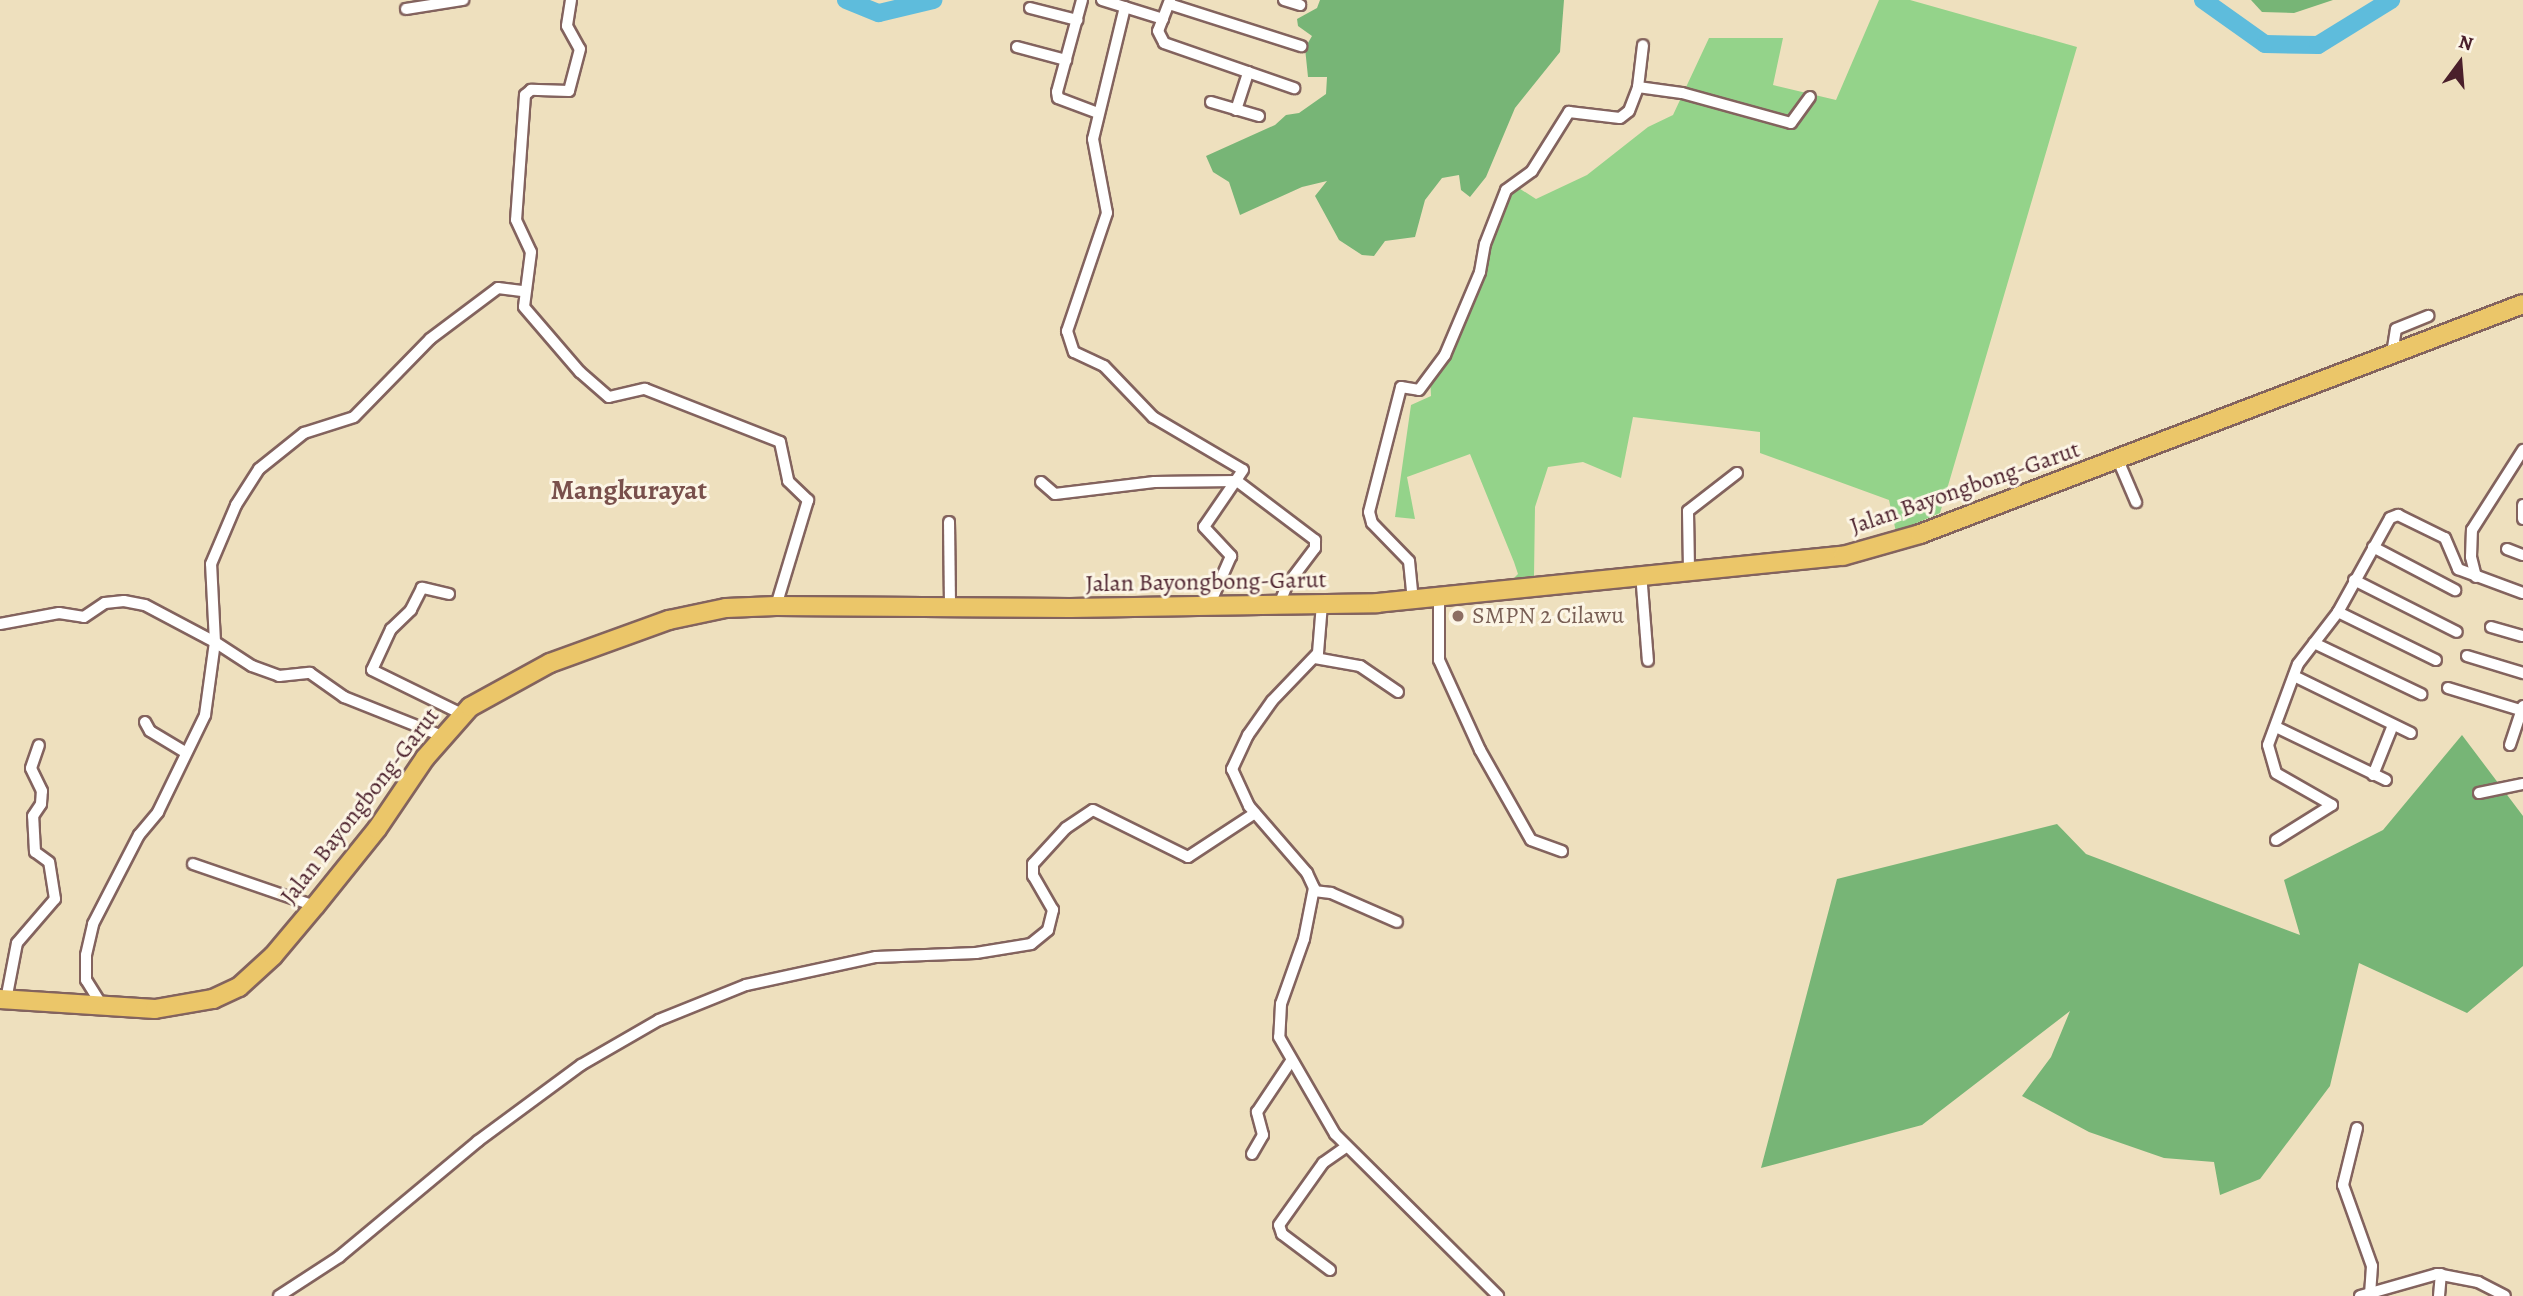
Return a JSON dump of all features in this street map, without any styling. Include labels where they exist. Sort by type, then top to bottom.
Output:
[{"type":"main road","name":"Jalan Bayongbong-Garut","points":[[3,999],[104,1008],[182,1005],[239,987],[274,956],[315,906],[442,736],[462,714],[513,680],[645,628],[726,608],[776,606],[1209,606],[1413,601],[1641,573],[1877,549],[2118,460],[2523,304]]},
{"type":"street","points":[[406,9],[463,0]]},
{"type":"street","points":[[571,0],[566,26],[580,49],[569,92],[531,90],[525,95],[516,220],[531,252],[524,291],[527,316],[603,393],[618,397],[645,389],[780,443],[788,481],[808,500],[776,606]]},
{"type":"street","points":[[1082,0],[1058,98],[1098,113]]},
{"type":"street","points":[[1102,0],[1163,19]]},
{"type":"street","points":[[1284,0],[1300,5]]},
{"type":"street","points":[[1294,88],[1164,43],[1158,31],[1169,2],[1301,46]]},
{"type":"street","points":[[1030,8],[1077,20]]},
{"type":"street","points":[[1125,8],[1093,139],[1107,213],[1067,331],[1074,352],[1104,366],[1153,416],[1241,467],[1237,481],[1205,527],[1231,556],[1209,606]]},
{"type":"street","points":[[1413,601],[1409,561],[1369,517],[1401,387],[1419,390],[1445,355],[1480,272],[1485,244],[1506,190],[1532,171],[1569,112],[1617,119],[1629,111],[1638,87],[1643,45]]},
{"type":"street","points":[[1017,47],[1066,60]]},
{"type":"street","points":[[1236,110],[1248,72]]},
{"type":"street","points":[[1638,87],[1682,93],[1791,123],[1810,97]]},
{"type":"street","points":[[1211,102],[1259,116]]},
{"type":"street","points":[[104,1008],[86,980],[93,923],[139,835],[158,812],[205,715],[215,642],[209,590],[211,564],[236,505],[259,469],[304,433],[354,417],[430,339],[498,288],[524,291]]},
{"type":"street","points":[[2392,354],[2396,329],[2429,316]]},
{"type":"street","points":[[2474,576],[2471,557],[2472,530],[2519,463],[2523,450]]},
{"type":"street","points":[[2118,460],[2136,502]]},
{"type":"street","points":[[1689,569],[1688,511],[1737,473]]},
{"type":"street","points":[[1041,482],[1055,495],[1154,482],[1237,481],[1315,540],[1315,548],[1286,587],[1279,605]]},
{"type":"street","points":[[2523,505],[2523,519]]},
{"type":"street","points":[[2276,841],[2332,805],[2276,774],[2267,754],[2294,676],[2314,643],[2338,612],[2390,518],[2398,515],[2448,541],[2458,569],[2523,593]]},
{"type":"street","points":[[949,522],[950,608]]},
{"type":"street","points":[[2373,547],[2455,590]]},
{"type":"street","points":[[2507,549],[2523,555]]},
{"type":"street","points":[[1641,573],[1648,661]]},
{"type":"street","points":[[2354,580],[2458,632]]},
{"type":"street","points":[[449,594],[422,587],[411,610],[391,629],[373,670],[462,714]]},
{"type":"street","points":[[1439,596],[1439,660],[1480,750],[1531,840],[1562,851]]},
{"type":"street","points":[[0,624],[59,613],[84,617],[105,603],[124,601],[145,606],[215,642],[252,666],[279,676],[310,673],[344,697],[442,736]]},
{"type":"street","points":[[1322,604],[1321,640],[1315,658],[1272,701],[1235,758],[1235,779],[1255,814],[1307,873],[1314,891],[1278,1023],[1290,1061],[1347,1146],[1498,1296]]},
{"type":"street","points":[[2338,612],[2436,660]]},
{"type":"street","points":[[2491,627],[2523,636]]},
{"type":"street","points":[[2314,643],[2421,694]]},
{"type":"street","points":[[2467,656],[2523,673]]},
{"type":"street","points":[[1315,658],[1360,666],[1398,692]]},
{"type":"street","points":[[2294,676],[2411,733]]},
{"type":"street","points":[[2448,688],[2523,709],[2510,745]]},
{"type":"street","points":[[145,722],[150,731],[185,752]]},
{"type":"street","points":[[2373,775],[2393,724]]},
{"type":"street","points":[[2276,727],[2386,780]]},
{"type":"street","points":[[3,999],[17,943],[55,899],[49,862],[35,852],[33,816],[41,804],[42,791],[31,768],[39,745]]},
{"type":"street","points":[[2479,793],[2523,784]]},
{"type":"street","points":[[279,1296],[339,1257],[478,1141],[581,1065],[659,1020],[746,985],[876,957],[976,953],[1031,944],[1048,930],[1053,910],[1033,876],[1033,864],[1066,828],[1093,810],[1180,857],[1196,854],[1255,814]]},
{"type":"street","points":[[193,863],[315,906]]},
{"type":"street","points":[[1314,891],[1331,892],[1397,922]]},
{"type":"street","points":[[1252,1154],[1263,1135],[1257,1112],[1290,1061]]},
{"type":"street","points":[[2357,1128],[2343,1185],[2372,1266],[2365,1294],[2441,1274],[2478,1282],[2505,1296]]},
{"type":"street","points":[[1330,1270],[1282,1234],[1279,1225],[1323,1163],[1347,1146]]},
{"type":"street","points":[[2439,1296],[2441,1274]]},
{"type":"green space","points":[[1320,0],[1564,0],[1560,52],[1515,108],[1486,177],[1470,197],[1461,190],[1459,175],[1442,178],[1425,200],[1415,237],[1385,241],[1374,256],[1362,255],[1339,240],[1315,196],[1327,181],[1302,187],[1240,215],[1229,182],[1213,172],[1206,156],[1275,125],[1286,115],[1299,113],[1326,94],[1327,77],[1308,77],[1305,48],[1312,36],[1298,26],[1297,19],[1317,8]]},
{"type":"green space","points":[[1879,0],[1910,0],[2077,47],[1940,513],[1896,532],[1889,500],[1760,453],[1760,432],[1633,417],[1621,478],[1583,462],[1548,467],[1535,507],[1534,576],[1514,578],[1518,574],[1514,562],[1470,454],[1407,477],[1415,519],[1395,517],[1411,405],[1431,396],[1430,375],[1514,185],[1536,199],[1587,175],[1648,127],[1673,115],[1709,38],[1783,38],[1773,85],[1836,100]]},
{"type":"green space","points":[[2251,0],[2333,0],[2294,13],[2262,12]]},
{"type":"green space","points":[[2462,735],[2523,816],[2523,966],[2467,1013],[2359,963],[2330,1086],[2260,1179],[2220,1195],[2214,1162],[2164,1158],[2089,1132],[2022,1096],[2051,1057],[2070,1011],[1922,1125],[1761,1168],[1837,879],[2057,824],[2086,854],[2300,935],[2284,880],[2383,830]]},
{"type":"waterway","points":[[846,0],[879,13],[933,0]]},
{"type":"waterway","points":[[2203,0],[2265,44],[2318,45],[2391,0]]},
{"type":"place","name":"SMPN 2 Cilawu","points":[[1458,616]]},
{"type":"district","name":"Mangkurayat","points":[[629,490]]}]
